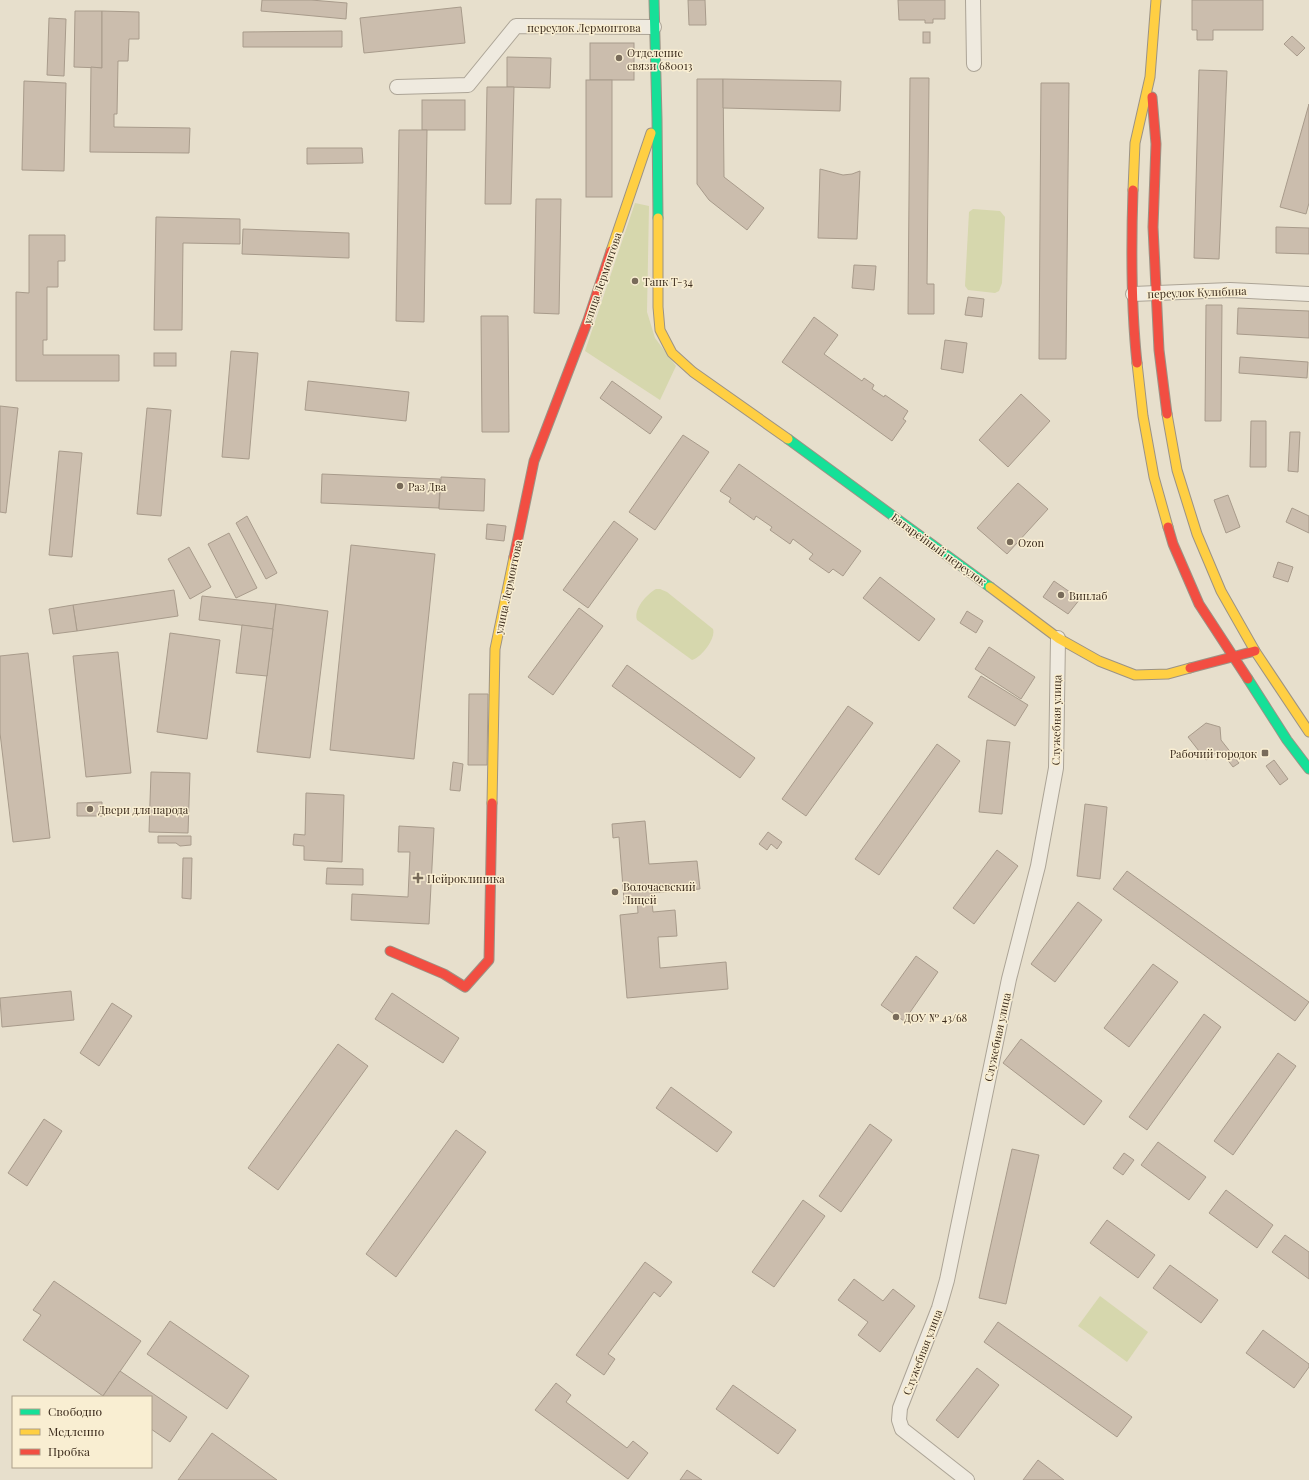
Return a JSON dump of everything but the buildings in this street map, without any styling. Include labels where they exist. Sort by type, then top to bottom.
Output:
[{"type":"street","name":"улица Лермонтова","points":[[654,0],[657,118],[658,307],[660,330]]},
{"type":"street","points":[[973,0],[974,64]]},
{"type":"street","points":[[1156,0],[1150,77],[1135,143],[1132,229],[1136,354],[1143,416],[1154,477],[1173,544],[1199,604],[1287,740],[1309,769]]},
{"type":"street","name":"переулок Лермонтова","points":[[397,87],[468,85],[516,26],[654,27]]},
{"type":"street","points":[[1150,77],[1156,144],[1153,227],[1155,293],[1159,350],[1166,410],[1177,470],[1197,534],[1221,591],[1255,651],[1309,732]]},
{"type":"street","name":"улица Лермонтова","points":[[390,950],[444,974],[465,987],[489,960],[495,649],[534,461],[588,320],[657,118]]},
{"type":"street","name":"переулок Кулибина","points":[[1133,294],[1230,290],[1309,294]]},
{"type":"street","name":"Батарейный переулок","points":[[660,330],[672,353],[693,372],[817,459],[1058,638],[1099,661],[1136,675],[1168,674],[1255,651]]},
{"type":"street","name":"Служебная улица","points":[[967,1480],[902,1429],[899,1420],[900,1408],[939,1308],[947,1280],[1008,986],[1038,866],[1056,768],[1058,638]]},
{"type":"green space","points":[[635,203],[649,206],[647,312],[655,338],[676,366],[660,400],[585,351]]},
{"type":"green space","points":[[973,209],[1000,211],[1005,217],[1002,283],[999,291],[995,293],[968,290],[965,286],[969,212]]},
{"type":"green space","points":[[656,589],[667,592],[713,629],[710,642],[704,651],[696,658],[692,660],[637,620],[637,611],[642,602]]},
{"type":"green space","points":[[1100,1296],[1148,1332],[1127,1362],[1078,1326]]},
{"type":"traffic: fast","points":[[654,0],[658,218]]},
{"type":"traffic: fast","points":[[788,439],[990,587]]},
{"type":"traffic: fast","points":[[1248,679],[1287,740],[1309,769]]},
{"type":"traffic: slow","points":[[1133,190],[1135,143],[1150,77],[1156,0]]},
{"type":"traffic: slow","points":[[611,251],[651,133]]},
{"type":"traffic: slow","points":[[658,218],[658,307],[660,330],[672,353],[693,372],[788,439]]},
{"type":"traffic: slow","points":[[1137,363],[1143,416],[1154,477],[1168,527]]},
{"type":"traffic: slow","points":[[1167,414],[1177,470],[1197,534],[1221,591],[1255,651],[1309,732]]},
{"type":"traffic: slow","points":[[492,803],[495,649],[514,557]]},
{"type":"traffic: slow","points":[[990,587],[1058,638],[1099,661],[1135,675],[1168,674],[1190,668]]},
{"type":"traffic: jam","points":[[1152,97],[1156,144],[1153,227],[1159,350],[1167,414]]},
{"type":"traffic: jam","points":[[1133,190],[1132,277],[1137,363]]},
{"type":"traffic: jam","points":[[514,557],[534,461],[588,320],[611,251]]},
{"type":"traffic: jam","points":[[1168,527],[1173,544],[1199,604],[1248,679]]},
{"type":"traffic: jam","points":[[1190,668],[1255,651]]},
{"type":"traffic: jam","points":[[390,951],[444,974],[465,987],[489,960],[492,803]]},
{"type":"place","name":"Отделение связи 680013","points":[[619,58]]},
{"type":"place","name":"Танк Т-34","points":[[635,281]]},
{"type":"place","name":"Раз Два","points":[[400,486]]},
{"type":"place","name":"Ozon","points":[[1010,542]]},
{"type":"place","name":"Винлаб","points":[[1061,595]]},
{"type":"place","name":"Рабочий городок","points":[[1265,753]]},
{"type":"place","name":"Двери для народа","points":[[90,809]]},
{"type":"place","name":"Нейроклиника","points":[[418,878]]},
{"type":"place","name":"Волочаевский Лицей","points":[[615,892]]},
{"type":"place","name":"ДОУ № 43/68","points":[[896,1017]]}]
